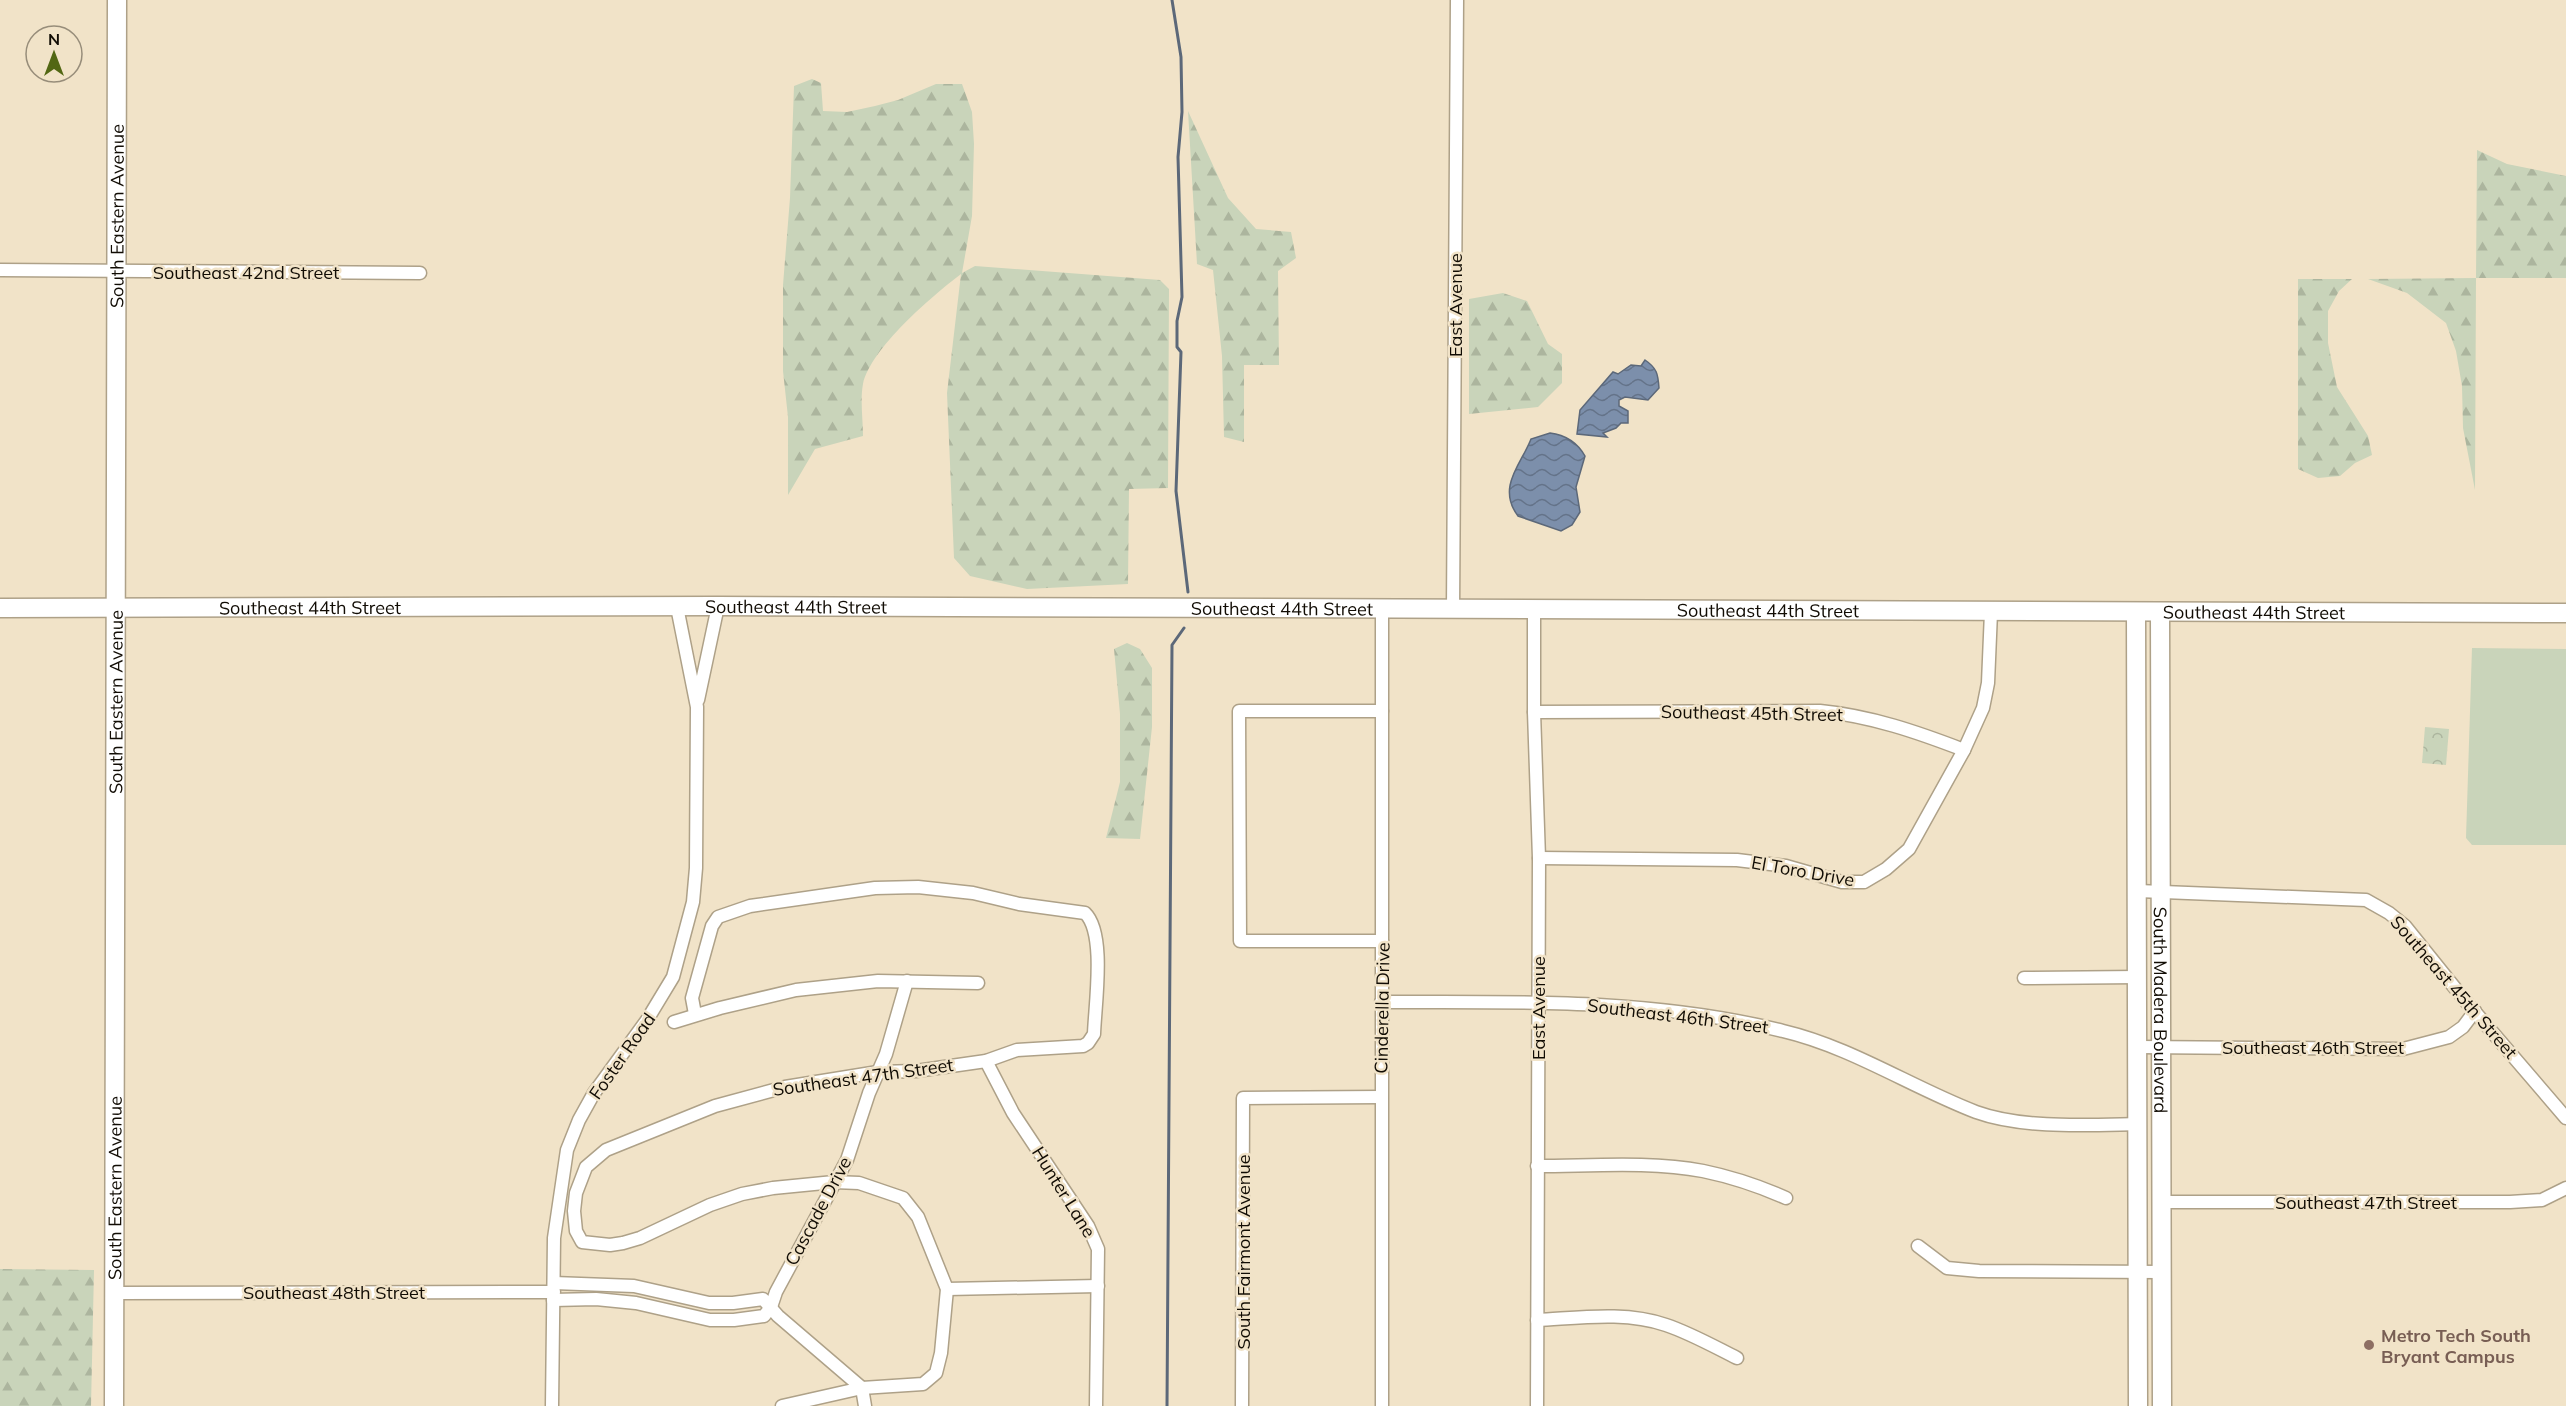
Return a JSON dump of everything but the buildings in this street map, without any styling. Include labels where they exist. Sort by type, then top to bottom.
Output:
[{"type":"main road","name":"South Eastern Avenue","points":[[114,1406],[117,0]]},
{"type":"main road","name":"Southeast 44th Street","points":[[0,608],[718,606],[2566,613]]},
{"type":"main road","name":"South Madera Boulevard","points":[[2136,612],[2139,1047],[2138,1406]]},
{"type":"main road","name":"South Madera Boulevard","points":[[2160,612],[2163,893],[2162,1406]]},
{"type":"street","name":"East Avenue","points":[[1453,610],[1457,0]]},
{"type":"street","name":"Southeast 42nd Street","points":[[0,270],[420,273]]},
{"type":"street","name":"Foster Road","points":[[552,1406],[554,1238],[567,1150],[579,1120],[594,1093],[647,1020],[673,977],[693,902],[696,868],[697,707],[718,606]]},
{"type":"street","name":"Foster Road","points":[[677,607],[697,707]]},
{"type":"street","name":"Cinderella Drive","points":[[1382,610],[1382,1406]]},
{"type":"street","name":"East Avenue","points":[[1534,610],[1534,712],[1539,858],[1537,1406]]},
{"type":"street","name":"El Toro Drive","points":[[1539,858],[1737,860],[1786,866],[1842,882],[1864,882],[1886,869],[1909,849],[1964,750],[1983,708],[1988,683],[1991,612]]},
{"type":"street","points":[[1383,711],[1239,711],[1240,941],[1383,941]]},
{"type":"street","name":"Southeast 45th Street","points":[[1534,712],[1820,711],[1846,713],[1906,727],[1964,750]]},
{"type":"street","name":"Southeast 47th Street","points":[[695,1014],[692,998],[712,926],[718,917],[733,910],[854,890],[918,887],[973,893],[1019,904],[1074,910],[1085,913],[1091,919],[1098,939],[1094,1034],[1088,1043],[1073,1048],[1017,1050],[986,1060],[928,1070],[878,1072],[750,1095],[715,1106],[606,1150],[586,1167],[576,1193],[574,1211],[576,1231],[582,1242],[623,1244],[710,1204],[742,1194],[773,1188],[834,1182]]},
{"type":"street","name":"Southeast 45th Street","points":[[2138,891],[2366,900],[2389,913],[2405,926],[2566,1118]]},
{"type":"street","points":[[2024,978],[2138,977]]},
{"type":"street","points":[[674,1022],[695,1014],[796,990],[878,981],[978,983]]},
{"type":"street","name":"Cascade Drive","points":[[771,1307],[776,1292],[847,1160],[886,1054],[906,981]]},
{"type":"street","name":"Southeast 46th Street","points":[[1381,1002],[1537,1002],[1618,1006],[1755,1024],[1787,1032],[1842,1051],[1978,1112],[2062,1125],[2138,1124]]},
{"type":"street","name":"Southeast 46th Street","points":[[2139,1047],[2403,1049],[2431,1044],[2449,1037],[2463,1027],[2475,1011]]},
{"type":"street","name":"Hunter Lane","points":[[986,1060],[1013,1113],[1094,1237],[1100,1262],[1096,1406]]},
{"type":"street","name":"South Fairmont Avenue","points":[[1242,1406],[1243,1098],[1381,1097]]},
{"type":"street","points":[[1537,1166],[1659,1167],[1701,1171],[1750,1182],[1786,1198]]},
{"type":"street","points":[[782,1406],[862,1388],[923,1384],[936,1373],[941,1353],[947,1289],[918,1217],[903,1198],[860,1183],[834,1182]]},
{"type":"street","name":"Southeast 47th Street","points":[[2163,1202],[2510,1202],[2542,1200],[2566,1188]]},
{"type":"street","points":[[1918,1246],[1947,1268],[2162,1272]]},
{"type":"street","name":"Southeast 48th Street","points":[[114,1293],[554,1291],[634,1286],[709,1303],[763,1299],[771,1307],[764,1316],[710,1320],[636,1303],[596,1299],[554,1291]]},
{"type":"street","points":[[947,1289],[1098,1286]]},
{"type":"street","points":[[771,1307],[778,1316],[862,1388],[865,1406]]},
{"type":"street","points":[[1537,1320],[1618,1317],[1640,1319],[1665,1325],[1737,1358]]},
{"type":"green space","points":[[812,79],[821,83],[823,111],[847,112],[898,100],[936,84],[962,84],[972,112],[974,144],[972,216],[962,273],[975,266],[1160,280],[1169,289],[1168,488],[1129,489],[1128,584],[1027,589],[970,576],[954,558],[947,393],[961,274],[904,324],[868,370],[862,390],[863,436],[815,449],[788,495],[788,417],[783,371],[783,285],[790,198],[794,86]]},
{"type":"green space","points":[[1188,111],[1228,198],[1256,229],[1291,232],[1296,258],[1278,271],[1279,365],[1244,365],[1244,442],[1224,437],[1222,356],[1213,270],[1197,264]]},
{"type":"green space","points":[[2477,150],[2507,164],[2566,176],[2566,278],[2476,278]]},
{"type":"green space","points":[[2476,278],[2475,490],[2463,428],[2462,386],[2456,351],[2446,323],[2407,293],[2368,279]]},
{"type":"green space","points":[[2298,279],[2352,279],[2339,291],[2328,311],[2328,343],[2337,387],[2368,436],[2372,455],[2355,463],[2340,476],[2318,478],[2298,469]]},
{"type":"green space","points":[[1503,293],[1527,301],[1548,344],[1562,354],[1562,383],[1538,407],[1469,414],[1469,299]]},
{"type":"green space","points":[[1127,643],[1140,649],[1152,668],[1152,727],[1140,839],[1106,838],[1120,782],[1120,714],[1114,649]]},
{"type":"green space","points":[[2472,648],[2566,649],[2566,845],[2472,845],[2466,838]]},
{"type":"green space","points":[[2425,727],[2449,729],[2446,765],[2422,763]]},
{"type":"green space","points":[[0,1269],[94,1270],[91,1406],[0,1406]]},
{"type":"water","points":[[1645,360],[1656,372],[1659,388],[1648,400],[1625,397],[1619,400],[1619,406],[1628,411],[1628,423],[1621,423],[1616,428],[1603,433],[1607,437],[1577,434],[1580,410],[1613,372],[1618,374],[1631,365],[1641,366]]},
{"type":"water","points":[[1550,433],[1570,440],[1585,456],[1576,487],[1580,512],[1572,525],[1561,531],[1518,516],[1509,495],[1513,476],[1531,439]]},
{"type":"waterway","points":[[1172,0],[1181,57],[1182,112],[1178,157],[1182,297],[1177,321],[1177,347],[1181,352],[1176,491],[1188,592]]},
{"type":"waterway","points":[[1167,1406],[1172,645],[1184,628]]},
{"type":"place","name":"Metro Tech South Bryant Campus","points":[[2369,1345]]}]
